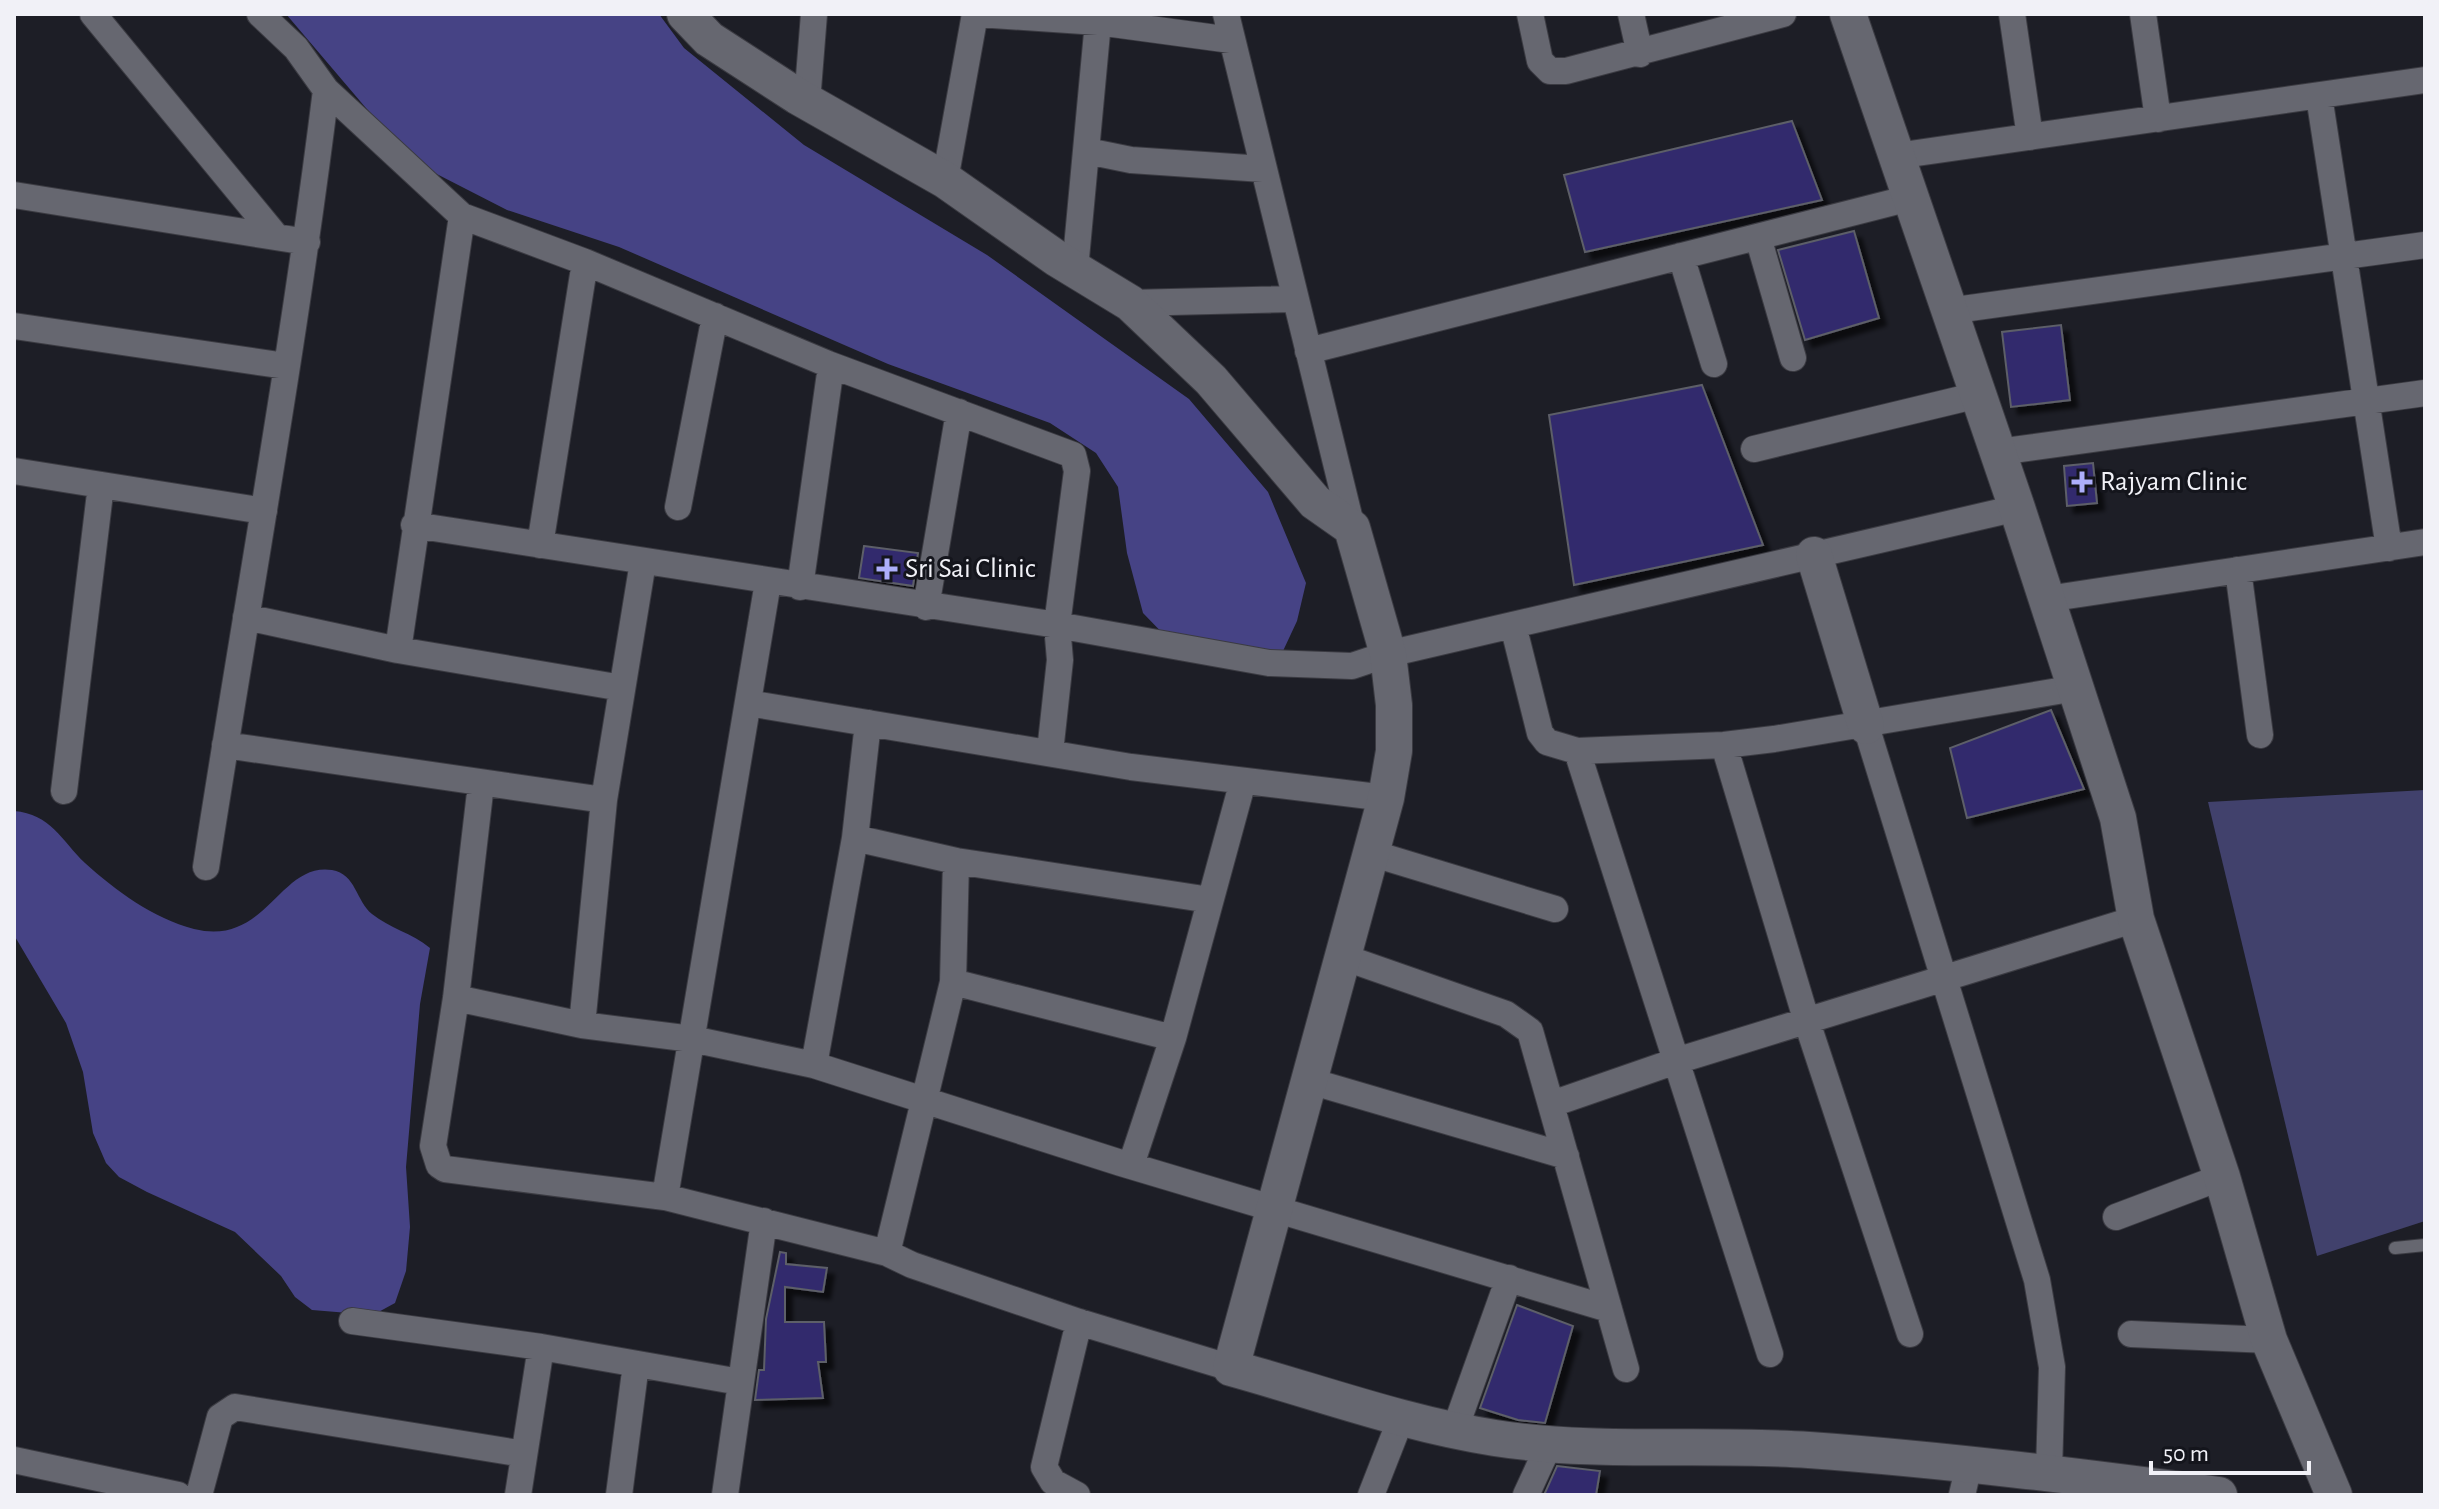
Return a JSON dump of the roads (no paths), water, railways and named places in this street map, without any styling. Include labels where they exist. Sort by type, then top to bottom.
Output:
[{"type":"street","points":[[93,14],[275,235]]},
{"type":"street","points":[[260,14],[296,48],[326,90],[462,216],[585,262],[831,366],[1067,450],[1077,462],[1057,625],[1060,660],[1050,752]]},
{"type":"street","points":[[685,14],[709,39],[807,102],[945,180],[1130,303],[1211,380],[1315,502],[1352,528]]},
{"type":"street","points":[[807,102],[814,14]]},
{"type":"street","points":[[945,180],[977,14],[1229,27],[1352,528],[1388,654],[1394,705],[1394,751],[1386,798],[1231,1368]]},
{"type":"street","points":[[1530,14],[1540,61],[1550,71],[1566,71],[1640,54],[1783,14]]},
{"type":"street","points":[[1631,14],[1640,54]]},
{"type":"street","points":[[1848,14],[2017,508],[2118,818],[2136,919],[2222,1177],[2269,1340],[2334,1495]]},
{"type":"street","points":[[2012,14],[2030,137]]},
{"type":"street","points":[[2143,14],[2158,119]]},
{"type":"street","points":[[1075,269],[1098,22]]},
{"type":"street","points":[[1896,156],[2425,80]]},
{"type":"street","points":[[206,867],[307,242],[326,90]]},
{"type":"street","points":[[2319,96],[2389,548]]},
{"type":"street","points":[[1087,151],[1131,160],[1263,169]]},
{"type":"street","points":[[14,195],[307,242]]},
{"type":"street","points":[[1308,351],[1910,198]]},
{"type":"street","points":[[398,650],[414,525],[462,216]]},
{"type":"street","points":[[1758,237],[1793,358]]},
{"type":"street","points":[[1948,311],[2344,259],[2425,245]]},
{"type":"street","points":[[1681,256],[1714,364]]},
{"type":"street","points":[[540,545],[585,262]]},
{"type":"street","points":[[1130,303],[1295,299]]},
{"type":"street","points":[[678,507],[715,316]]},
{"type":"street","points":[[14,326],[286,366]]},
{"type":"street","points":[[800,587],[831,366]]},
{"type":"street","points":[[1998,452],[2425,393]]},
{"type":"street","points":[[1754,449],[1978,395]]},
{"type":"street","points":[[926,607],[959,412]]},
{"type":"street","points":[[14,471],[264,511]]},
{"type":"street","points":[[64,791],[101,485]]},
{"type":"street","points":[[414,525],[1057,625],[1298,667],[1352,666],[1388,654],[2017,508]]},
{"type":"street","points":[[2047,599],[2425,542]]},
{"type":"street","points":[[1814,555],[2044,1311],[2052,1367],[2049,1472]]},
{"type":"street","points":[[582,1025],[604,800],[643,562]]},
{"type":"street","points":[[2238,570],[2260,735]]},
{"type":"street","points":[[665,1197],[768,582]]},
{"type":"street","points":[[246,617],[398,650],[622,688]]},
{"type":"street","points":[[1513,625],[1540,733],[1547,742],[1577,751],[1724,745],[1866,726],[2076,688]]},
{"type":"street","points":[[748,703],[1131,767],[1386,798]]},
{"type":"street","points":[[814,1065],[855,838],[868,723]]},
{"type":"street","points":[[225,745],[604,800]]},
{"type":"street","points":[[1724,745],[1807,1022],[1910,1334]]},
{"type":"street","points":[[1577,751],[1770,1354]]},
{"type":"street","points":[[1131,1165],[1173,1038],[1243,781]]},
{"type":"street","points":[[481,784],[456,998],[433,1146],[439,1165],[445,1169],[665,1197],[764,1221],[887,1253],[912,1265],[1079,1322],[1231,1368],[1455,1429],[1549,1445],[1733,1447],[1966,1480],[2049,1472],[2219,1495]]},
{"type":"street","points":[[855,838],[956,861],[1210,900]]},
{"type":"street","points":[[1371,853],[1555,909]]},
{"type":"street","points":[[887,1253],[953,982],[956,861]]},
{"type":"street","points":[[1552,1104],[1676,1061],[2136,919]]},
{"type":"street","points":[[1343,957],[1506,1014],[1523,1024],[1534,1039],[1626,1369]]},
{"type":"street","points":[[953,982],[1173,1038]]},
{"type":"street","points":[[456,998],[582,1025],[692,1039],[814,1065],[1131,1165],[1609,1309]]},
{"type":"street","points":[[1310,1081],[1566,1156]]},
{"type":"street","points":[[2116,1217],[2222,1177]]},
{"type":"street","points":[[725,1495],[737,1433],[740,1382],[764,1221]]},
{"type":"street","points":[[1455,1429],[1509,1278]]},
{"type":"street","points":[[352,1321],[541,1347],[740,1382]]},
{"type":"street","points":[[1077,1495],[1053,1482],[1044,1467],[1079,1322]]},
{"type":"street","points":[[2131,1334],[2269,1340]]},
{"type":"street","points":[[518,1495],[541,1347]]},
{"type":"street","points":[[619,1495],[636,1364]]},
{"type":"street","points":[[199,1495],[220,1417],[235,1407],[524,1454]]},
{"type":"street","points":[[1371,1495],[1402,1416]]},
{"type":"street","points":[[1526,1495],[1549,1445]]},
{"type":"street","points":[[14,1460],[178,1495]]},
{"type":"lane","points":[[2395,1248],[2425,1245]]},
{"type":"place","name":"Rajyam Clinic","points":[[2082,482]]},
{"type":"place","name":"Sri Sai Clinic","points":[[887,569]]}]
